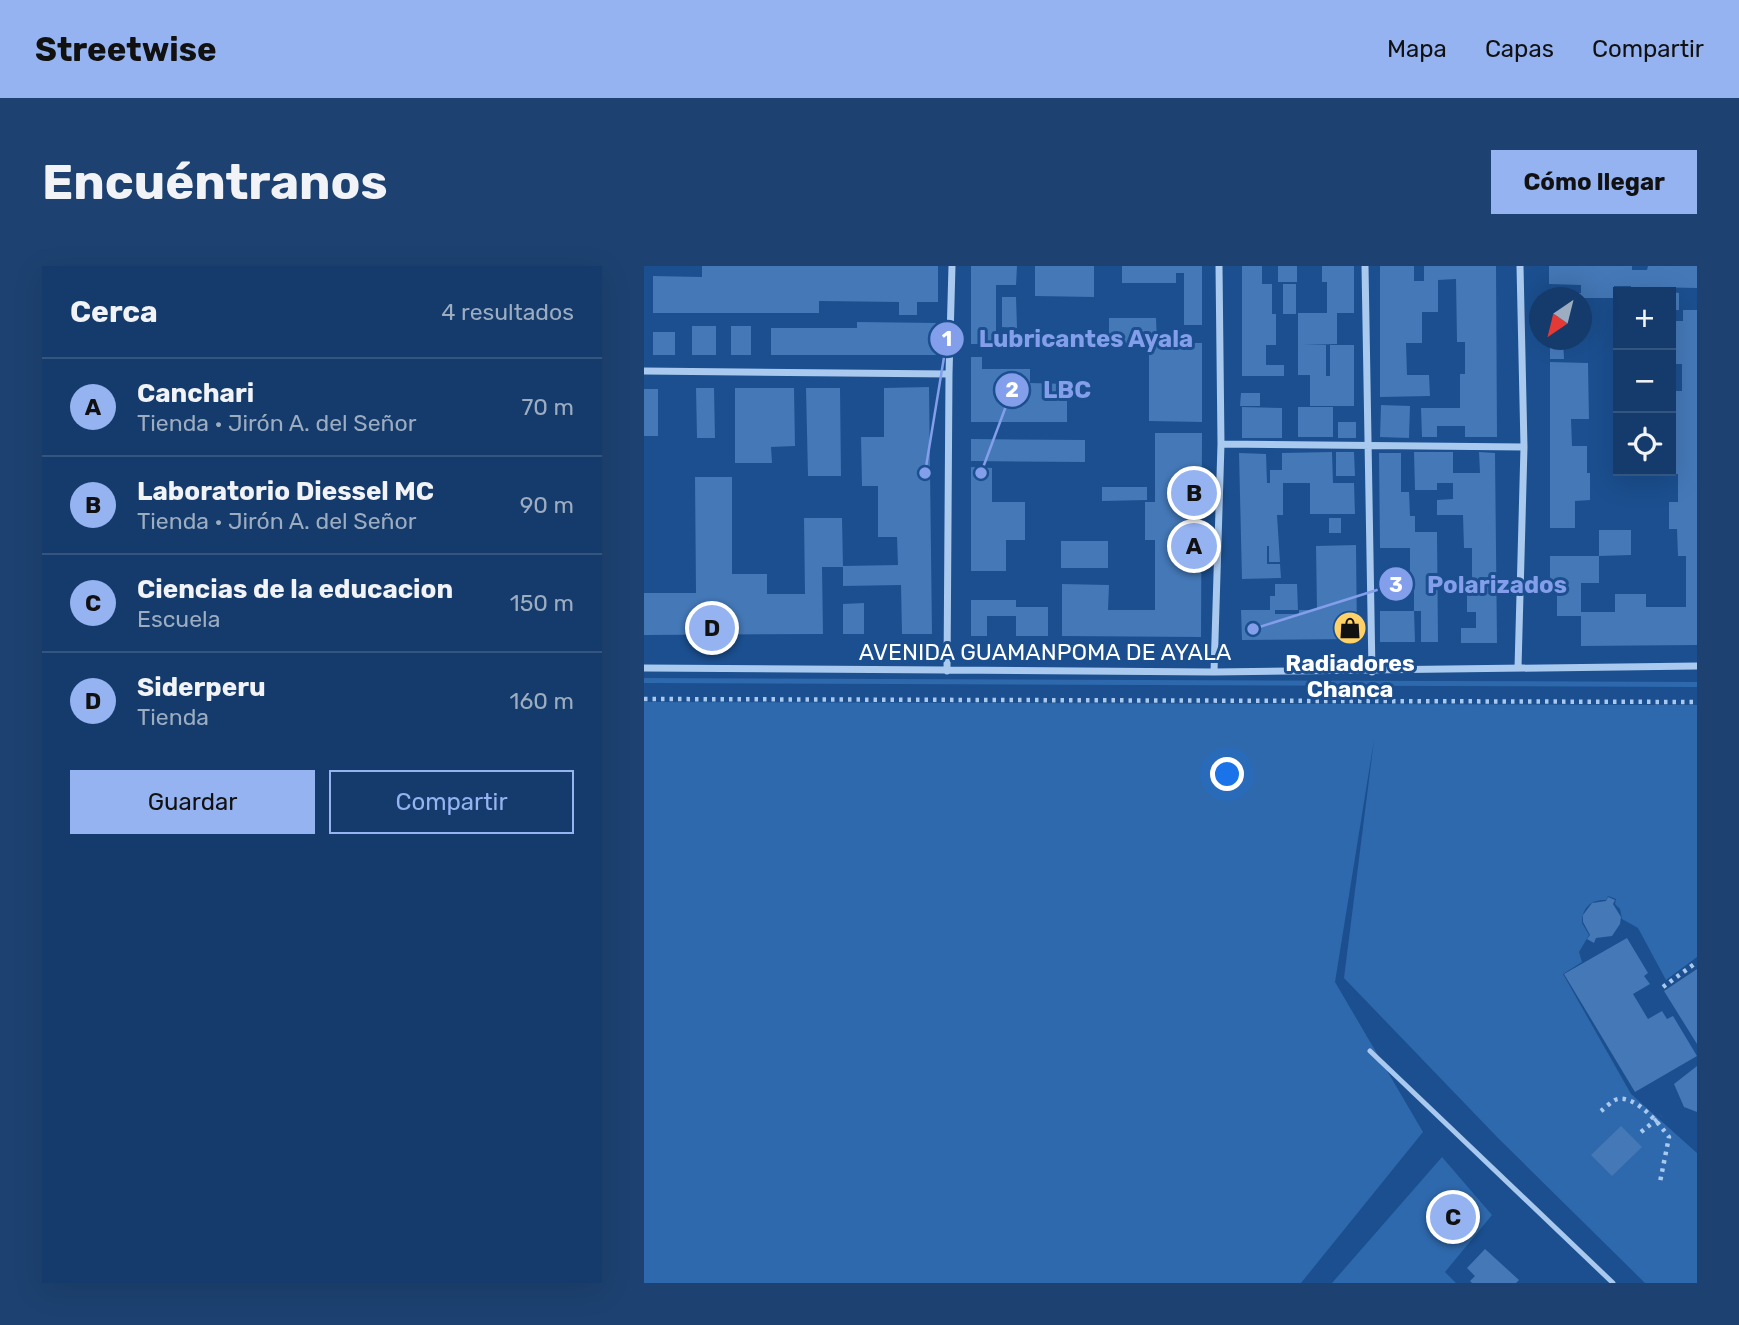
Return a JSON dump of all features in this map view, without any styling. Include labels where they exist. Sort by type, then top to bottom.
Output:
[{"type":"street","points":[[947,671],[952,266]]},
{"type":"street","points":[[1214,672],[1221,444],[1219,266]]},
{"type":"street","points":[[1366,266],[1372,672]]},
{"type":"street","points":[[1518,668],[1524,447],[1520,266]]},
{"type":"street","points":[[644,371],[949,374]]},
{"type":"street","points":[[1221,444],[1524,447]]},
{"type":"street","name":"AVENIDA GUAMANPOMA DE AYALA","points":[[644,668],[1372,672],[1697,666]]},
{"type":"lane","points":[[1370,1051],[1614,1283]]},
{"type":"path","points":[[644,699],[1697,702]]},
{"type":"path","points":[[1663,987],[1697,961]]},
{"type":"path","points":[[1601,1111],[1616,1100],[1623,1100],[1659,1118],[1670,1137],[1660,1182]]},
{"type":"path","points":[[1641,1132],[1659,1118]]},
{"type":"shaded area","points":[[644,678],[1697,682],[1697,687],[644,683]]},
{"type":"shaded area","points":[[644,702],[1697,705],[1697,957],[1666,980],[1638,928],[1622,919],[1620,909],[1615,904],[1616,899],[1608,896],[1606,900],[1596,901],[1586,909],[1582,923],[1589,935],[1579,952],[1582,962],[1563,974],[1631,1094],[1697,1153],[1697,1283],[1645,1283],[1498,1138],[1344,978],[1374,740],[1335,982],[1423,1132],[1301,1283],[644,1283]]},
{"type":"shaded area","points":[[1442,1157],[1492,1215],[1445,1272],[1456,1283],[1332,1283]]},
{"type":"building","points":[[702,266],[938,266],[938,302],[917,302],[917,315],[899,315],[899,302],[819,301],[819,313],[653,313],[653,276],[702,277]]},
{"type":"building","points":[[971,266],[1017,266],[1016,285],[996,285],[996,344],[971,344]]},
{"type":"building","points":[[1035,266],[1094,266],[1094,297],[1035,296]]},
{"type":"building","points":[[1122,266],[1202,266],[1202,325],[1184,325],[1184,273],[1176,273],[1176,283],[1122,283]]},
{"type":"building","points":[[1242,266],[1262,266],[1262,284],[1272,284],[1276,345],[1266,345],[1266,365],[1284,365],[1284,376],[1242,376]]},
{"type":"building","points":[[1278,266],[1297,266],[1297,282],[1278,282]]},
{"type":"building","points":[[1322,266],[1354,266],[1354,313],[1337,313],[1337,344],[1303,345],[1326,345],[1326,376],[1330,376],[1330,345],[1354,345],[1354,406],[1310,406],[1310,375],[1298,375],[1298,313],[1327,313],[1327,282],[1322,282]]},
{"type":"building","points":[[1380,266],[1414,266],[1414,281],[1424,281],[1424,266],[1496,266],[1497,437],[1465,437],[1465,426],[1437,426],[1437,437],[1422,437],[1421,408],[1460,408],[1460,374],[1465,374],[1465,342],[1457,342],[1456,279],[1438,280],[1438,312],[1422,312],[1422,343],[1406,343],[1407,375],[1429,375],[1430,396],[1380,397]]},
{"type":"building","points":[[1549,266],[1632,266],[1632,270],[1647,270],[1648,266],[1697,266],[1697,288],[1614,286],[1613,298],[1592,298],[1592,287],[1549,284]]},
{"type":"building","points":[[1283,284],[1296,284],[1296,314],[1283,314]]},
{"type":"building","points":[[1676,293],[1679,293],[1679,310],[1676,310]]},
{"type":"building","points":[[1002,297],[1016,297],[1017,328],[1002,327]]},
{"type":"building","points":[[1683,310],[1697,310],[1697,645],[1581,646],[1581,616],[1557,616],[1557,583],[1550,583],[1550,556],[1599,556],[1599,583],[1581,583],[1581,612],[1615,612],[1615,594],[1646,594],[1646,607],[1686,607],[1686,556],[1678,556],[1677,529],[1669,529],[1669,502],[1678,502],[1676,391],[1682,391],[1682,364],[1676,364],[1676,321],[1683,321]]},
{"type":"building","points":[[1109,318],[1156,318],[1157,343],[1202,343],[1202,422],[1149,421],[1149,343],[1109,343]]},
{"type":"building","points":[[857,322],[938,323],[938,355],[771,355],[771,328],[857,328]]},
{"type":"building","points":[[692,326],[716,326],[716,355],[692,355]]},
{"type":"building","points":[[731,326],[751,326],[751,355],[731,355]]},
{"type":"building","points":[[653,332],[675,332],[675,355],[653,355]]},
{"type":"building","points":[[1550,350],[1564,350],[1564,359],[1550,359]]},
{"type":"building","points":[[971,357],[982,357],[982,369],[1030,369],[1030,383],[1067,384],[1067,422],[971,422]]},
{"type":"building","points":[[1550,362],[1588,363],[1589,419],[1571,419],[1572,446],[1587,446],[1590,500],[1575,501],[1575,528],[1550,528]]},
{"type":"building","points":[[929,387],[932,634],[902,634],[901,585],[843,586],[843,566],[898,565],[897,537],[878,537],[878,486],[862,486],[861,437],[884,437],[884,388]]},
{"type":"building","points":[[696,388],[714,388],[715,438],[697,438]]},
{"type":"building","points":[[735,388],[794,388],[795,446],[771,447],[772,463],[735,463]]},
{"type":"building","points":[[806,388],[840,388],[841,476],[808,476]]},
{"type":"building","points":[[644,389],[658,389],[658,436],[644,436]]},
{"type":"building","points":[[1241,393],[1260,393],[1260,406],[1240,406]]},
{"type":"building","points":[[1381,405],[1410,406],[1409,438],[1380,437]]},
{"type":"building","points":[[1242,407],[1282,408],[1282,438],[1242,438]]},
{"type":"building","points":[[1298,407],[1333,407],[1333,437],[1298,437]]},
{"type":"building","points":[[1338,422],[1356,422],[1356,438],[1338,438]]},
{"type":"building","points":[[1155,433],[1202,433],[1201,637],[1062,636],[1062,584],[1109,585],[1108,610],[1155,610],[1155,540],[1145,540],[1145,502],[1155,502]]},
{"type":"building","points":[[971,439],[1085,440],[1085,462],[971,461]]},
{"type":"building","points":[[1332,452],[1333,483],[1354,483],[1355,514],[1310,514],[1310,483],[1283,483],[1283,515],[1277,515],[1280,562],[1269,562],[1267,546],[1267,564],[1280,564],[1281,578],[1242,579],[1239,453],[1266,454],[1267,483],[1270,483],[1270,470],[1282,470],[1282,453]]},
{"type":"building","points":[[1336,452],[1354,452],[1355,476],[1336,476]]},
{"type":"building","points":[[1414,452],[1453,452],[1453,473],[1480,473],[1479,452],[1495,453],[1497,643],[1461,643],[1461,628],[1476,628],[1476,612],[1467,612],[1467,580],[1472,580],[1472,548],[1464,548],[1463,515],[1437,515],[1437,500],[1453,499],[1453,483],[1437,483],[1437,490],[1415,490]]},
{"type":"building","points":[[1379,453],[1401,453],[1401,492],[1409,492],[1410,516],[1415,516],[1415,532],[1437,532],[1438,642],[1421,642],[1421,611],[1414,611],[1414,579],[1410,579],[1410,548],[1380,548]]},
{"type":"building","points":[[971,467],[992,468],[992,502],[1025,502],[1025,540],[1006,540],[1006,571],[971,571]]},
{"type":"building","points":[[695,477],[732,477],[732,574],[767,574],[767,594],[805,594],[804,518],[842,518],[843,567],[822,567],[823,634],[644,635],[644,593],[696,593]]},
{"type":"building","points":[[1102,487],[1147,487],[1147,500],[1102,501]]},
{"type":"building","points":[[1329,518],[1341,518],[1341,533],[1329,533]]},
{"type":"building","points":[[1599,530],[1631,530],[1631,555],[1599,556]]},
{"type":"building","points":[[1061,541],[1108,541],[1108,568],[1061,568]]},
{"type":"building","points":[[1356,545],[1357,639],[1242,640],[1241,610],[1270,610],[1270,596],[1275,596],[1275,584],[1297,584],[1298,610],[1275,610],[1275,614],[1299,614],[1299,610],[1317,610],[1316,546]]},
{"type":"building","points":[[971,600],[1016,600],[1016,607],[1048,607],[1048,636],[1016,636],[1016,616],[987,616],[987,636],[971,636]]},
{"type":"building","points":[[864,603],[864,634],[843,634],[843,604]]},
{"type":"building","points":[[1380,611],[1414,611],[1415,642],[1380,642]]},
{"type":"building","points":[[1608,897],[1615,900],[1613,904],[1621,917],[1620,924],[1612,936],[1596,938],[1594,943],[1587,939],[1590,935],[1583,922],[1583,915],[1592,903],[1606,901]]},
{"type":"building","points":[[1627,938],[1648,973],[1644,976],[1650,984],[1633,994],[1648,1019],[1662,1011],[1667,1019],[1673,1016],[1697,1056],[1635,1092],[1564,974]]},
{"type":"building","points":[[1697,969],[1697,1044],[1664,991]]},
{"type":"building","points":[[1697,1066],[1697,1112],[1684,1107],[1674,1084]]},
{"type":"building","points":[[1621,1126],[1642,1147],[1612,1176],[1591,1155]]},
{"type":"building","points":[[1485,1249],[1519,1280],[1516,1283],[1470,1281],[1475,1276],[1467,1268]]},
{"type":"place","name":"Lubricantes Ayala","points":[[925,473]]},
{"type":"place","name":"LBC","points":[[981,473]]},
{"type":"place","name":"Laboratorio Diessel MC","points":[[1194,493]]},
{"type":"place","name":"Canchari","points":[[1194,546]]},
{"type":"place","name":"Siderperu","points":[[712,628]]},
{"type":"place","name":"Radiadores Chanca","points":[[1350,628]]},
{"type":"place","name":"Polarizados","points":[[1253,629]]},
{"type":"place","name":"Ciencias de la educacion","points":[[1453,1217]]}]
